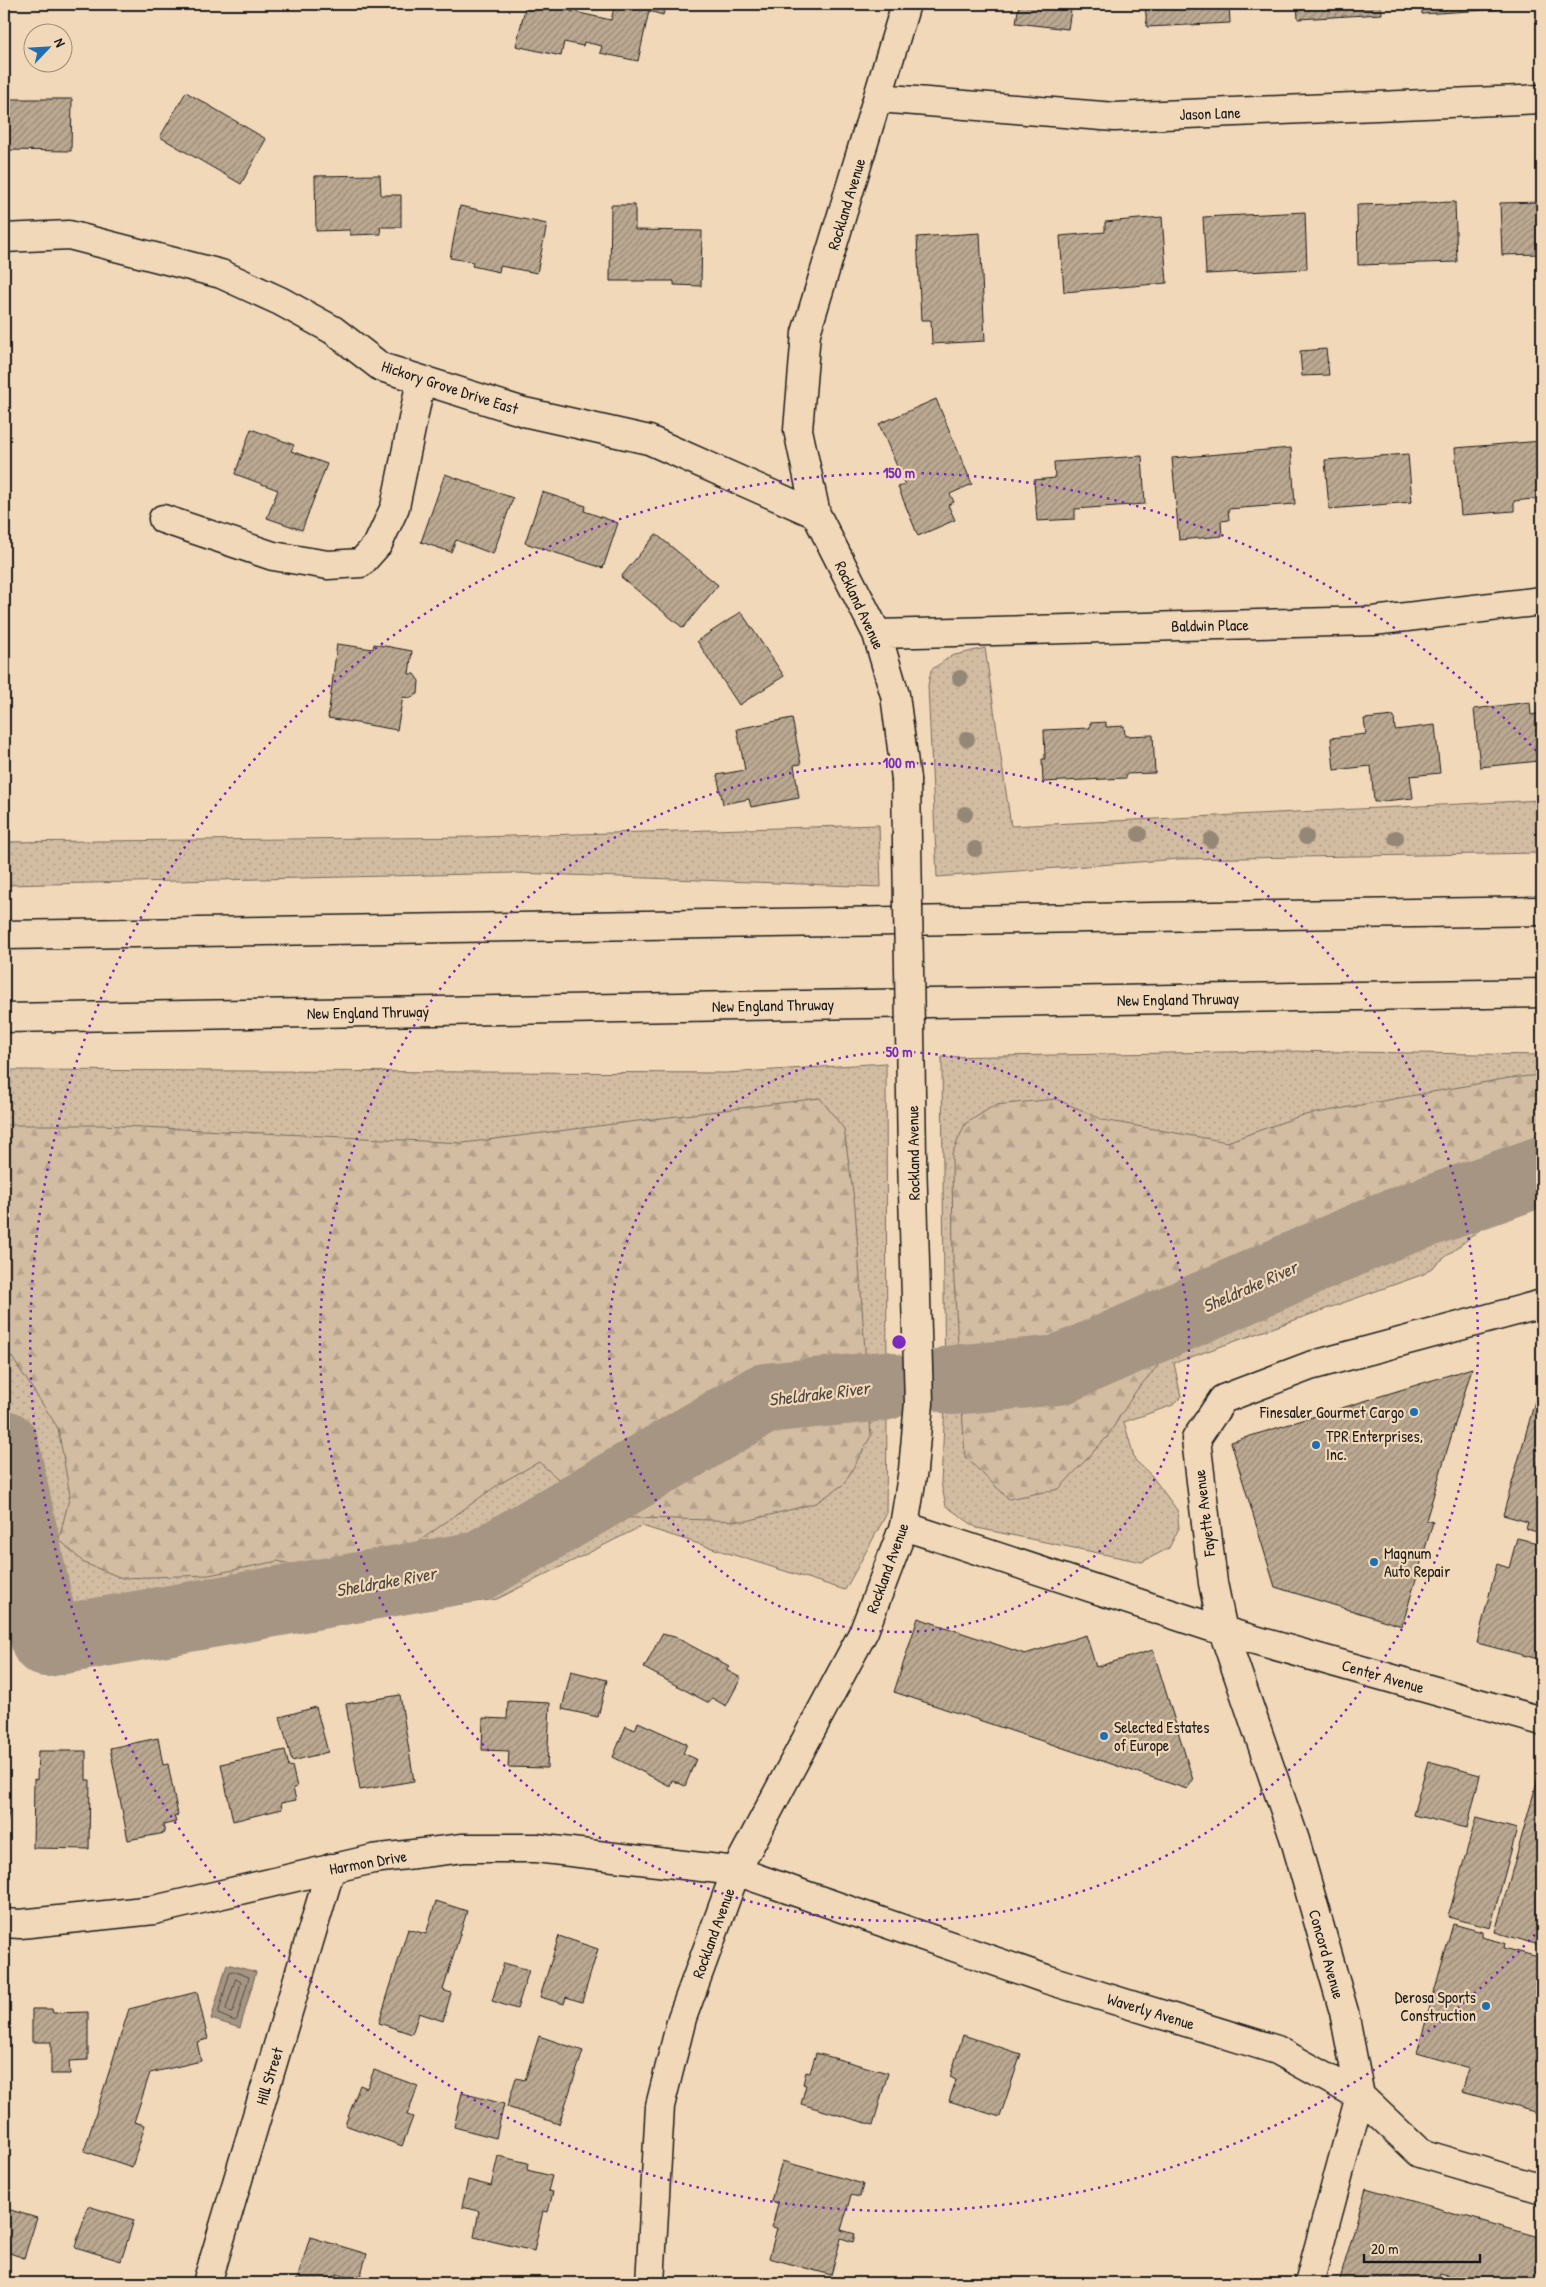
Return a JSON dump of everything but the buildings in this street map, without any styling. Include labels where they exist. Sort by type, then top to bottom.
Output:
[{"type":"main road","name":"Rockland Avenue","points":[[650,2283],[660,2106],[682,2018],[736,1872],[864,1631],[904,1526],[913,1470],[919,1403],[912,1157],[906,779],[895,695],[877,634],[816,514],[798,430],[806,333],[906,4]]},
{"type":"main road","name":"Jason Lane","points":[[878,98],[1115,118],[1542,99]]},
{"type":"main road","name":"Hickory Grove Drive East","points":[[4,238],[69,235],[221,274],[280,301],[333,330],[381,367],[524,412],[649,440],[816,514]]},
{"type":"main road","points":[[163,518],[273,556],[328,566],[361,563],[378,544],[395,507],[421,380]]},
{"type":"main road","name":"Baldwin Place","points":[[877,634],[1374,622],[1542,601]]},
{"type":"main road","points":[[4,934],[1542,910]]},
{"type":"main road","name":"New England Thruway","points":[[4,1018],[1542,993]]},
{"type":"main road","name":"Fayette Avenue","points":[[1223,1631],[1213,1583],[1196,1439],[1223,1400],[1310,1366],[1542,1304]]},
{"type":"main road","points":[[904,1526],[1223,1631]]},
{"type":"main road","name":"Center Avenue","points":[[1223,1631],[1542,1721]]},
{"type":"main road","name":"Concord Avenue","points":[[1223,1631],[1295,1840],[1344,2012],[1360,2096],[1308,2283]]},
{"type":"main road","name":"Harmon Drive","points":[[4,1923],[20,1924],[154,1910],[373,1859],[463,1848],[536,1848],[736,1872]]},
{"type":"main road","name":"Hill Street","points":[[207,2283],[331,1868]]},
{"type":"main road","name":"Waverly Avenue","points":[[736,1872],[1046,1978],[1277,2050],[1360,2096],[1420,2153],[1542,2189]]},
{"type":"green space","points":[[985,648],[1011,826],[1542,800],[1542,853],[1179,859],[937,877],[928,686],[931,670],[951,656]]},
{"type":"green space","points":[[879,825],[881,887],[516,873],[4,885],[4,842],[478,837]]},
{"type":"green space","points":[[1283,1051],[1542,1055],[1542,1205],[1496,1217],[1424,1274],[1174,1363],[1181,1397],[1173,1405],[1124,1422],[1135,1460],[1151,1475],[1177,1510],[1179,1528],[1169,1548],[1142,1562],[977,1528],[946,1506],[941,1483],[945,1405],[942,1057]]},
{"type":"green space","points":[[886,1063],[886,1515],[845,1590],[642,1526],[497,1599],[27,1664],[4,1573],[4,1070],[726,1073]]},
{"type":"green space","points":[[1542,1075],[1542,1183],[1486,1204],[1430,1239],[1245,1313],[1176,1344],[1136,1391],[1107,1437],[1059,1489],[1009,1499],[965,1457],[953,1264],[952,1154],[965,1124],[995,1105],[1056,1099],[1103,1120],[1227,1142],[1300,1116],[1509,1078]]},
{"type":"green space","points":[[820,1098],[844,1129],[855,1207],[871,1436],[844,1484],[816,1503],[747,1521],[601,1517],[539,1462],[499,1484],[393,1560],[338,1575],[278,1561],[209,1575],[122,1578],[84,1563],[59,1539],[70,1495],[58,1428],[4,1345],[4,1125],[102,1125],[463,1143]]},
{"type":"water","points":[[227,1964],[256,1972],[240,2028],[211,2019]]},
{"type":"waterway","name":"Sheldrake River","points":[[953,1380],[1059,1370],[1385,1227],[1542,1171]]},
{"type":"waterway","name":"Sheldrake River","points":[[4,1445],[46,1642],[479,1566],[765,1398],[884,1386]]},
{"type":"place","name":"Finesaler Gourmet Cargo","points":[[1414,1412]]},
{"type":"place","name":"TPR Enterprises, Inc.","points":[[1316,1445]]},
{"type":"place","name":"Magnum Auto Repair","points":[[1374,1562]]},
{"type":"place","name":"Selected Estates of Europe","points":[[1104,1736]]},
{"type":"place","name":"Derosa Sports Construction","points":[[1486,2006]]}]
